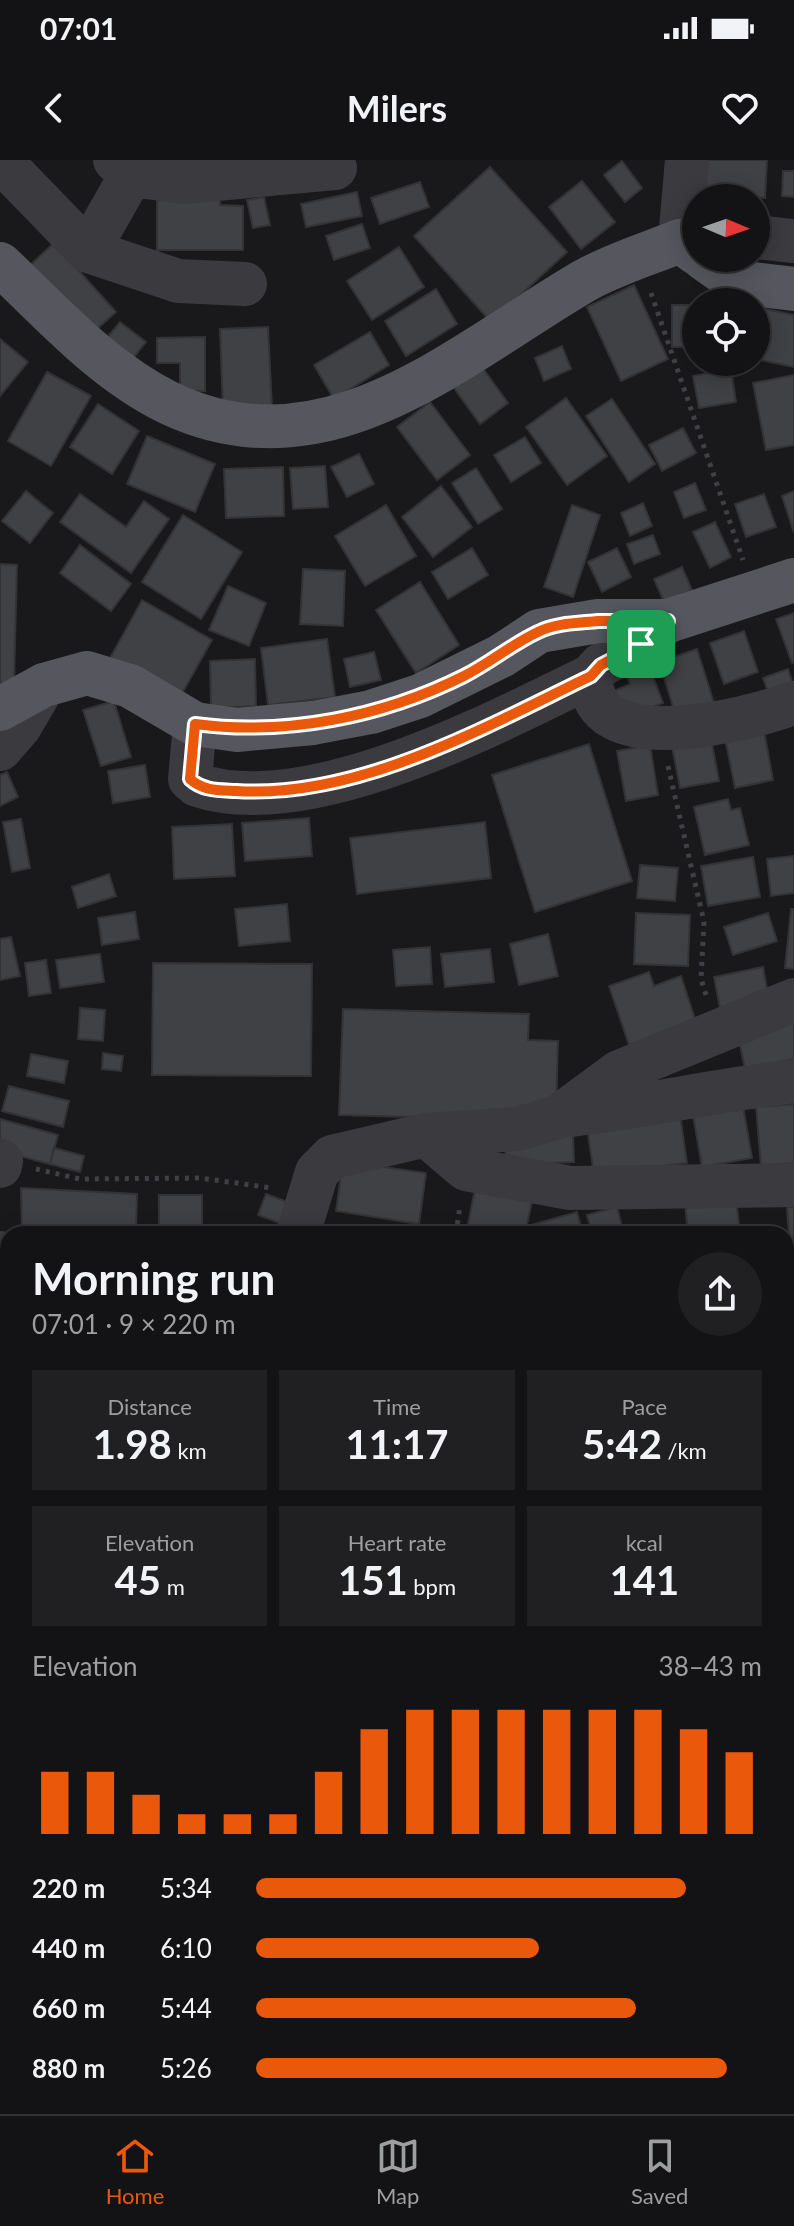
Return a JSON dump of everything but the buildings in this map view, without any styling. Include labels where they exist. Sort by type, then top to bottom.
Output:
[{"type":"main road","points":[[0,264],[122,375],[168,403],[213,420],[255,426],[302,425],[339,418],[396,397],[587,280],[639,258],[682,250]]},
{"type":"main road","points":[[724,272],[737,282],[794,289]]},
{"type":"main road","points":[[0,709],[44,685],[87,673],[130,686],[195,724],[237,730],[371,712],[463,677],[539,631],[598,621],[668,621],[774,586]]},
{"type":"street","points":[[0,160],[88,251],[178,281],[245,284]]},
{"type":"street","points":[[687,160],[689,184]]},
{"type":"street","points":[[88,251],[123,168],[184,182],[335,168]]},
{"type":"street","points":[[770,238],[794,241]]},
{"type":"street","points":[[195,724],[189,763],[190,779],[197,785],[253,792],[285,790],[365,773],[446,745],[591,676],[601,665],[641,644],[668,621]]},
{"type":"street","points":[[591,676],[594,702],[605,714],[658,730],[794,703]]},
{"type":"street","points":[[0,749],[20,726],[44,685]]},
{"type":"street","points":[[558,1117],[619,1072],[794,1000]]},
{"type":"street","points":[[304,1214],[317,1172],[332,1157],[426,1135],[517,1129],[558,1117],[627,1109],[721,1089],[794,1081]]},
{"type":"street","points":[[426,1135],[466,1169],[570,1188],[794,1185]]},
{"type":"path","points":[[639,258],[721,504],[774,586]]},
{"type":"path","points":[[658,730],[704,922],[701,979],[720,1032]]},
{"type":"path","points":[[1,1164],[80,1179],[200,1178],[304,1214]]},
{"type":"route","points":[[598,621],[668,621],[641,644],[601,665],[591,676],[472,734],[365,773],[285,790],[253,792],[209,789],[190,779],[189,763],[195,724],[237,730],[268,728],[371,712],[420,696],[463,677],[539,631],[598,621]]}]
